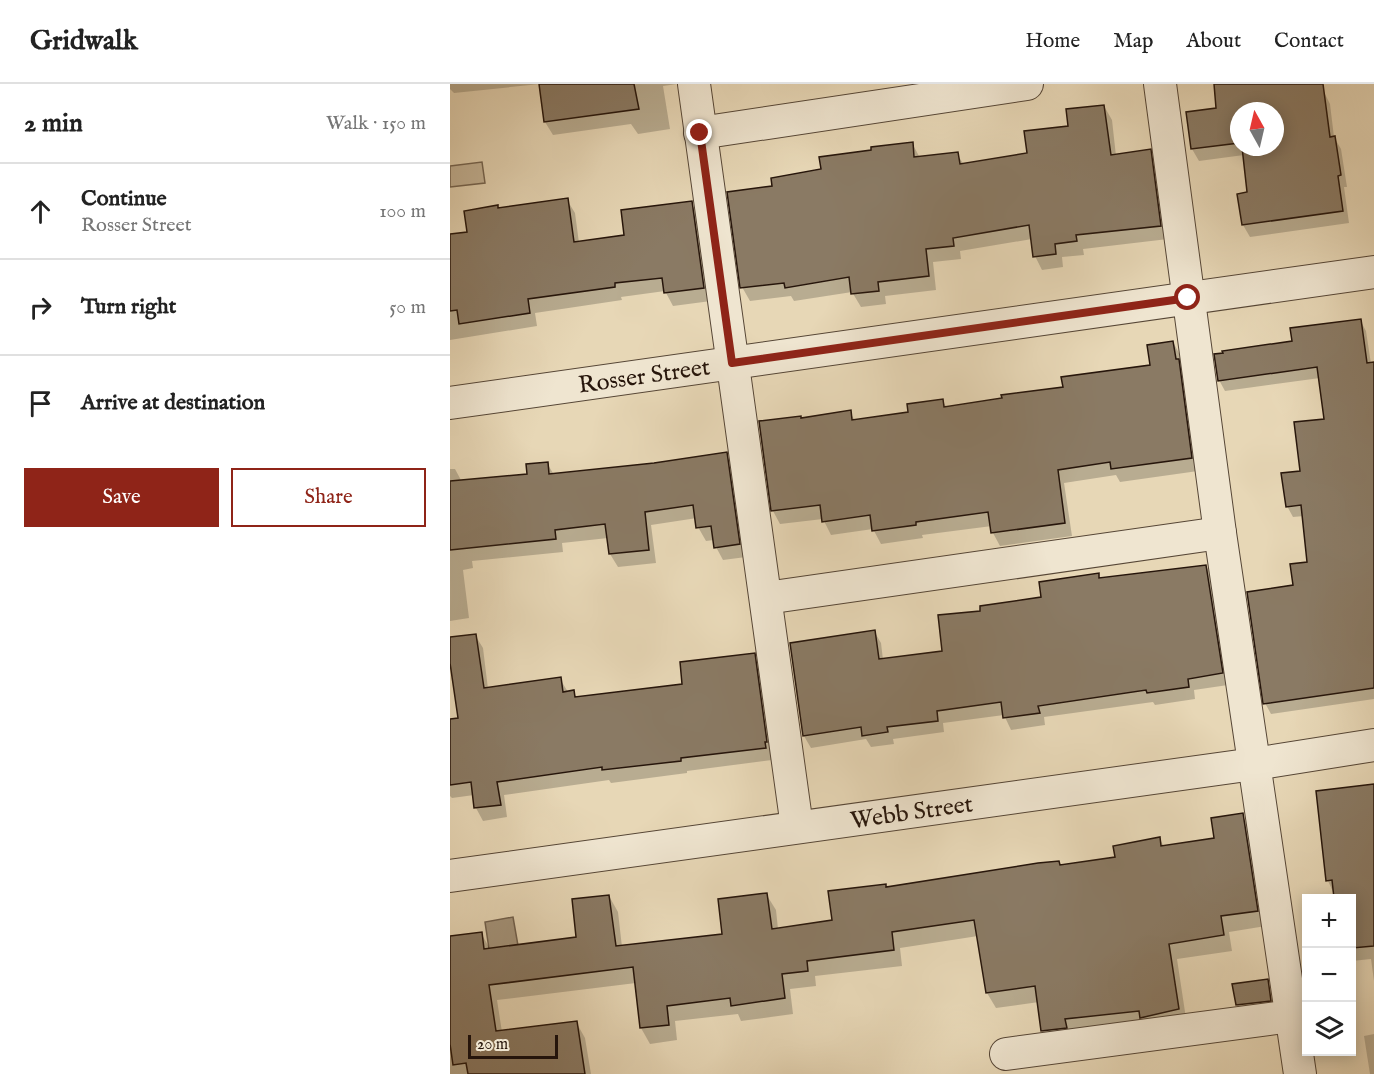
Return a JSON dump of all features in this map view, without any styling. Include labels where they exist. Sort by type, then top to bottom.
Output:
[{"type":"street","points":[[693,84],[766,597],[796,827]]},
{"type":"street","points":[[700,133],[1027,84]]},
{"type":"street","points":[[1160,84],[1220,533],[1300,1074]]},
{"type":"street","name":"Rosser Street","points":[[450,403],[1374,272]]},
{"type":"street","points":[[766,597],[1220,533]]},
{"type":"street","name":"Webb Street","points":[[450,876],[1254,764],[1374,745]]},
{"type":"street","points":[[1006,1054],[1292,1016]]},
{"type":"shaded area","points":[[482,162],[485,183],[450,187],[450,166]]},
{"type":"shaded area","points":[[513,917],[520,957],[491,962],[485,922]]},
{"type":"building","points":[[539,84],[634,84],[639,109],[544,122]]},
{"type":"building","points":[[1214,84],[1323,84],[1330,137],[1335,136],[1341,175],[1338,176],[1343,211],[1242,225],[1237,194],[1247,192],[1243,156],[1284,156],[1284,102],[1230,102],[1230,144],[1191,149],[1186,112],[1216,108]]},
{"type":"building","points":[[1104,105],[1111,155],[1151,149],[1161,226],[1076,235],[1077,241],[1055,244],[1056,254],[1033,257],[1029,225],[953,238],[954,246],[926,249],[929,276],[878,282],[879,291],[851,294],[849,277],[785,288],[784,283],[740,288],[727,192],[772,186],[771,178],[821,169],[819,157],[871,150],[871,147],[913,142],[914,157],[958,152],[960,164],[1027,153],[1024,131],[1068,126],[1066,109]]},
{"type":"building","points":[[568,198],[574,242],[624,235],[621,210],[692,201],[704,288],[664,293],[662,278],[615,283],[615,287],[528,299],[530,313],[459,324],[457,310],[450,311],[450,234],[467,232],[464,211]]},
{"type":"building","points":[[1361,319],[1367,363],[1374,362],[1374,688],[1263,704],[1247,592],[1293,585],[1290,564],[1307,562],[1301,505],[1286,507],[1281,473],[1300,471],[1294,422],[1324,419],[1317,367],[1218,381],[1214,354],[1292,341],[1290,328]]},
{"type":"building","points":[[1173,341],[1176,359],[1179,359],[1192,458],[1111,469],[1110,462],[1058,470],[1065,523],[991,533],[988,512],[872,531],[870,515],[822,522],[820,505],[771,511],[759,421],[801,416],[801,418],[851,410],[852,420],[908,412],[907,404],[943,399],[944,407],[1002,398],[1001,395],[1063,387],[1061,377],[1150,365],[1147,345]]},
{"type":"building","points":[[727,452],[740,544],[714,548],[711,526],[696,528],[693,505],[645,512],[649,550],[609,554],[605,524],[555,530],[556,539],[450,550],[450,481],[527,474],[526,464],[548,462],[549,474],[654,463]]},
{"type":"building","points":[[1206,565],[1223,673],[1188,679],[1189,687],[1147,693],[1146,690],[1038,706],[1040,713],[1003,718],[1001,702],[937,711],[938,721],[887,727],[888,732],[862,736],[861,727],[803,736],[790,643],[875,630],[879,659],[942,651],[938,615],[980,611],[980,606],[1041,597],[1039,582],[1099,573],[1099,578]]},
{"type":"building","points":[[476,634],[484,688],[561,677],[563,692],[574,690],[575,697],[682,684],[680,662],[755,653],[766,748],[681,758],[681,761],[602,770],[602,767],[497,782],[501,805],[474,808],[471,782],[450,785],[450,719],[458,718],[450,663],[450,637]]},
{"type":"building","points":[[1374,784],[1374,946],[1356,948],[1356,894],[1334,894],[1332,880],[1326,881],[1316,791]]},
{"type":"building","points":[[1243,813],[1258,911],[1221,916],[1224,935],[1169,944],[1179,1009],[1140,1018],[1139,1011],[1065,1019],[1067,1028],[1041,1031],[1035,986],[986,993],[974,920],[892,932],[894,950],[807,961],[808,971],[782,974],[785,998],[731,1006],[730,998],[667,1006],[669,1025],[640,1028],[633,967],[489,985],[496,1031],[577,1021],[585,1074],[468,1074],[466,1063],[453,1065],[450,1044],[450,936],[482,932],[484,949],[576,937],[572,899],[609,895],[616,946],[722,934],[718,899],[767,893],[772,929],[832,920],[828,891],[886,884],[886,887],[1038,863],[1059,861],[1060,865],[1115,857],[1113,846],[1160,837],[1161,846],[1214,838],[1211,818]]},
{"type":"building","points":[[1268,979],[1271,1001],[1236,1005],[1232,984]]},
{"type":"route","points":[[700,133],[732,363],[1188,298]]}]
